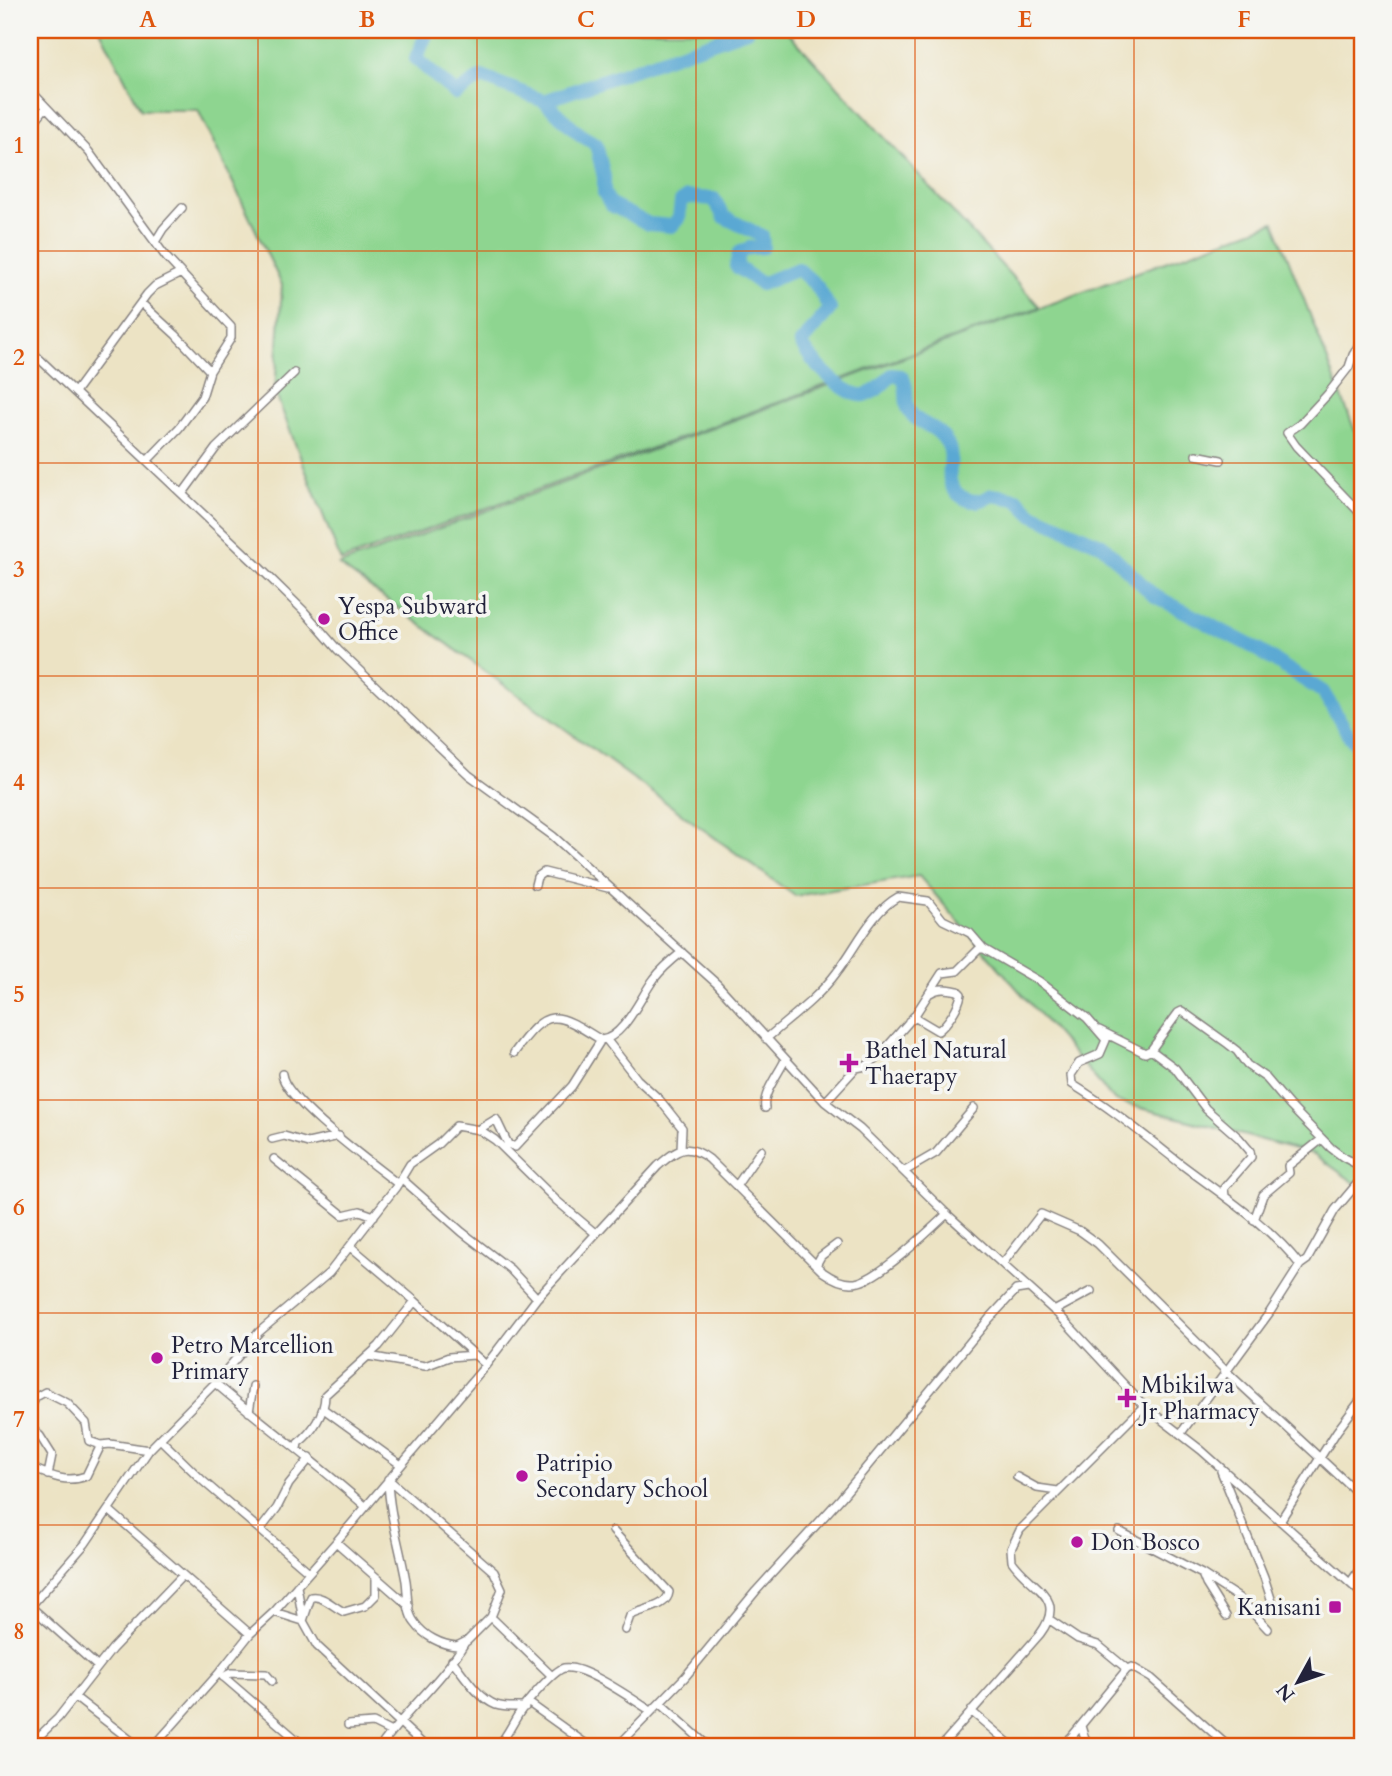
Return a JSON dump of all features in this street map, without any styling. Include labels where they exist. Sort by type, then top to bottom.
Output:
[{"type":"street","points":[[30,90],[89,152],[155,242],[232,330],[231,338],[210,371],[202,397],[179,428],[148,460]]},
{"type":"street","points":[[30,127],[46,107]]},
{"type":"street","points":[[155,242],[182,208]]},
{"type":"street","points":[[75,392],[106,347],[155,286],[181,273]]},
{"type":"street","points":[[141,303],[210,371]]},
{"type":"street","points":[[1362,341],[1349,367],[1327,395],[1300,424],[1287,433],[1296,446],[1362,515]]},
{"type":"street","points":[[30,350],[148,460],[303,610],[338,650],[470,775],[553,836],[716,984],[825,1102],[860,1129],[947,1214],[1075,1331],[1144,1406],[1181,1433],[1362,1594]]},
{"type":"street","points":[[183,494],[216,448],[294,373]]},
{"type":"street","points":[[1196,455],[1222,460]]},
{"type":"street","points":[[536,885],[537,877],[544,872],[609,888]]},
{"type":"street","points":[[766,1039],[836,974],[877,916],[898,897],[928,901],[943,920],[970,933],[983,948],[1040,981],[1099,1029],[1143,1053],[1151,1050],[1182,1011],[1237,1051],[1247,1065],[1266,1078],[1322,1139],[1342,1157],[1362,1167]]},
{"type":"street","points":[[825,1102],[856,1068],[866,1066],[878,1057],[915,1015],[942,973],[957,972],[983,948]]},
{"type":"street","points":[[476,1131],[496,1119],[508,1144],[515,1147],[572,1086],[603,1039],[617,1033],[660,971],[682,952]]},
{"type":"street","points":[[908,1021],[916,1018],[938,1031],[948,1022],[961,998],[958,991],[948,989],[937,989],[929,994]]},
{"type":"street","points":[[514,1053],[531,1028],[550,1018],[565,1018],[603,1039],[682,1128],[681,1149]]},
{"type":"street","points":[[1099,1029],[1106,1040],[1100,1054],[1079,1063],[1070,1081],[1107,1105],[1225,1196],[1280,1241],[1300,1265]]},
{"type":"street","points":[[1151,1050],[1175,1068],[1206,1109],[1239,1138],[1250,1152],[1251,1157],[1224,1188],[1225,1196]]},
{"type":"street","points":[[765,1108],[766,1094],[785,1060]]},
{"type":"street","points":[[282,1074],[282,1082],[314,1116],[510,1269],[537,1298]]},
{"type":"street","points":[[905,1171],[936,1153],[974,1108]]},
{"type":"street","points":[[98,1667],[30,1606],[77,1554],[149,1450],[215,1383],[259,1332],[324,1278],[415,1159],[438,1144],[456,1126],[480,1130],[495,1140],[595,1234]]},
{"type":"street","points":[[272,1139],[284,1136],[308,1143],[339,1136]]},
{"type":"street","points":[[1254,1220],[1263,1195],[1289,1173],[1289,1166],[1322,1139]]},
{"type":"street","points":[[154,1746],[221,1675],[250,1634],[274,1612],[336,1542],[486,1365],[537,1298],[658,1166],[681,1149],[702,1153],[816,1265],[830,1277],[840,1281],[862,1282],[947,1214]]},
{"type":"street","points":[[737,1185],[761,1150]]},
{"type":"street","points":[[274,1159],[343,1215],[360,1211],[374,1216]]},
{"type":"street","points":[[1181,1433],[1270,1312],[1300,1265],[1307,1260],[1335,1210],[1362,1178]]},
{"type":"street","points":[[1003,1263],[1041,1214],[1080,1231],[1102,1247],[1227,1372],[1362,1497]]},
{"type":"street","points":[[816,1265],[821,1256],[837,1244]]},
{"type":"street","points":[[350,1246],[486,1365]]},
{"type":"street","points":[[618,1746],[660,1703],[756,1591],[856,1481],[989,1319],[1016,1290],[1028,1288]]},
{"type":"street","points":[[1054,1311],[1091,1291]]},
{"type":"street","points":[[297,1449],[298,1443],[325,1410],[325,1395],[388,1336],[415,1301]]},
{"type":"street","points":[[368,1356],[425,1366],[449,1357],[474,1356]]},
{"type":"street","points":[[215,1383],[310,1458],[365,1506]]},
{"type":"street","points":[[249,1412],[253,1385]]},
{"type":"street","points":[[30,1408],[36,1397],[45,1392],[67,1404],[86,1423],[89,1441],[101,1446],[110,1444],[149,1450]]},
{"type":"street","points":[[1280,1521],[1319,1458],[1362,1398]]},
{"type":"street","points":[[941,1746],[1040,1634],[1050,1619],[1051,1607],[1047,1599],[1015,1566],[1011,1554],[1015,1538],[1144,1406]]},
{"type":"street","points":[[325,1410],[401,1465]]},
{"type":"street","points":[[30,1427],[40,1436],[52,1455],[48,1475]]},
{"type":"street","points":[[160,1439],[191,1470],[309,1572]]},
{"type":"street","points":[[30,1467],[74,1482],[86,1476],[101,1446]]},
{"type":"street","points":[[260,1530],[277,1508],[287,1486],[310,1458]]},
{"type":"street","points":[[1219,1467],[1275,1611]]},
{"type":"street","points":[[1017,1476],[1037,1488],[1058,1491]]},
{"type":"street","points":[[388,1479],[391,1510],[414,1623],[433,1639],[451,1646],[464,1644]]},
{"type":"street","points":[[381,1746],[464,1644],[491,1617],[502,1589],[498,1577],[490,1567],[388,1479]]},
{"type":"street","points":[[109,1510],[250,1634]]},
{"type":"street","points":[[613,1531],[669,1592],[668,1600],[641,1609],[630,1616],[625,1630]]},
{"type":"street","points":[[1119,1531],[1202,1574],[1239,1598],[1268,1629]]},
{"type":"street","points":[[336,1542],[409,1606]]},
{"type":"street","points":[[1350,1583],[1362,1566]]},
{"type":"street","points":[[1202,1574],[1226,1616]]},
{"type":"street","points":[[30,1745],[46,1732],[76,1698],[112,1649],[182,1576]]},
{"type":"street","points":[[303,1621],[311,1597],[319,1596],[344,1612],[369,1603],[376,1595],[376,1577]]},
{"type":"street","points":[[297,1586],[303,1621],[314,1642],[331,1661],[425,1746]]},
{"type":"street","points":[[274,1612],[303,1621]]},
{"type":"street","points":[[491,1617],[552,1676]]},
{"type":"street","points":[[1050,1619],[1077,1639],[1098,1645],[1127,1668],[1132,1667],[1146,1673],[1228,1746]]},
{"type":"street","points":[[452,1660],[475,1688],[494,1704],[507,1707],[527,1705],[589,1746]]},
{"type":"street","points":[[498,1746],[510,1732],[519,1714],[552,1676],[564,1668],[577,1669],[651,1711]]},
{"type":"street","points":[[1064,1746],[1127,1668]]},
{"type":"street","points":[[221,1675],[267,1674],[272,1681]]},
{"type":"street","points":[[221,1675],[304,1746]]},
{"type":"street","points":[[76,1698],[138,1746]]},
{"type":"street","points":[[660,1703],[708,1746]]},
{"type":"street","points":[[971,1711],[1012,1746]]},
{"type":"street","points":[[348,1725],[373,1723],[391,1732]]},
{"type":"street","points":[[1081,1726],[1085,1746]]},
{"type":"street","points":[[1070,1738],[1085,1746]]},
{"type":"green space","points":[[100,30],[786,30],[1040,307],[341,561],[275,392],[282,285],[198,110],[141,110]]},
{"type":"green space","points":[[1274,222],[1362,449],[1362,1188],[1314,1154],[1115,1101],[919,876],[795,896],[339,565]]},
{"type":"waterway","points":[[428,30],[416,59],[456,94],[482,77],[544,101],[747,30]]},
{"type":"waterway","points":[[544,101],[582,136],[596,144],[604,177],[604,193],[611,205],[649,224],[672,226],[679,218],[681,202],[687,197],[714,199],[724,217],[762,236],[763,247],[749,248],[739,253],[736,266],[761,284],[798,269],[817,286],[830,309],[801,343],[805,350],[838,384],[856,394],[872,392],[892,375],[901,376],[909,411],[917,420],[939,433],[947,443],[951,457],[951,484],[962,497],[974,501],[992,495],[1017,499],[1032,514],[1102,545],[1153,595],[1253,647],[1323,692],[1350,737],[1362,751]]},
{"type":"place","name":"Yespa Subward Office","points":[[324,619]]},
{"type":"place","name":"Bathel Natural Thaerapy","points":[[849,1063]]},
{"type":"place","name":"Petro Marcellion Primary","points":[[157,1358]]},
{"type":"place","name":"Mbikilwa Jr Pharmacy","points":[[1127,1398]]},
{"type":"place","name":"Patripio Secondary School","points":[[522,1476]]},
{"type":"place","name":"Don Bosco","points":[[1077,1542]]},
{"type":"place","name":"Kanisani","points":[[1335,1607]]}]
